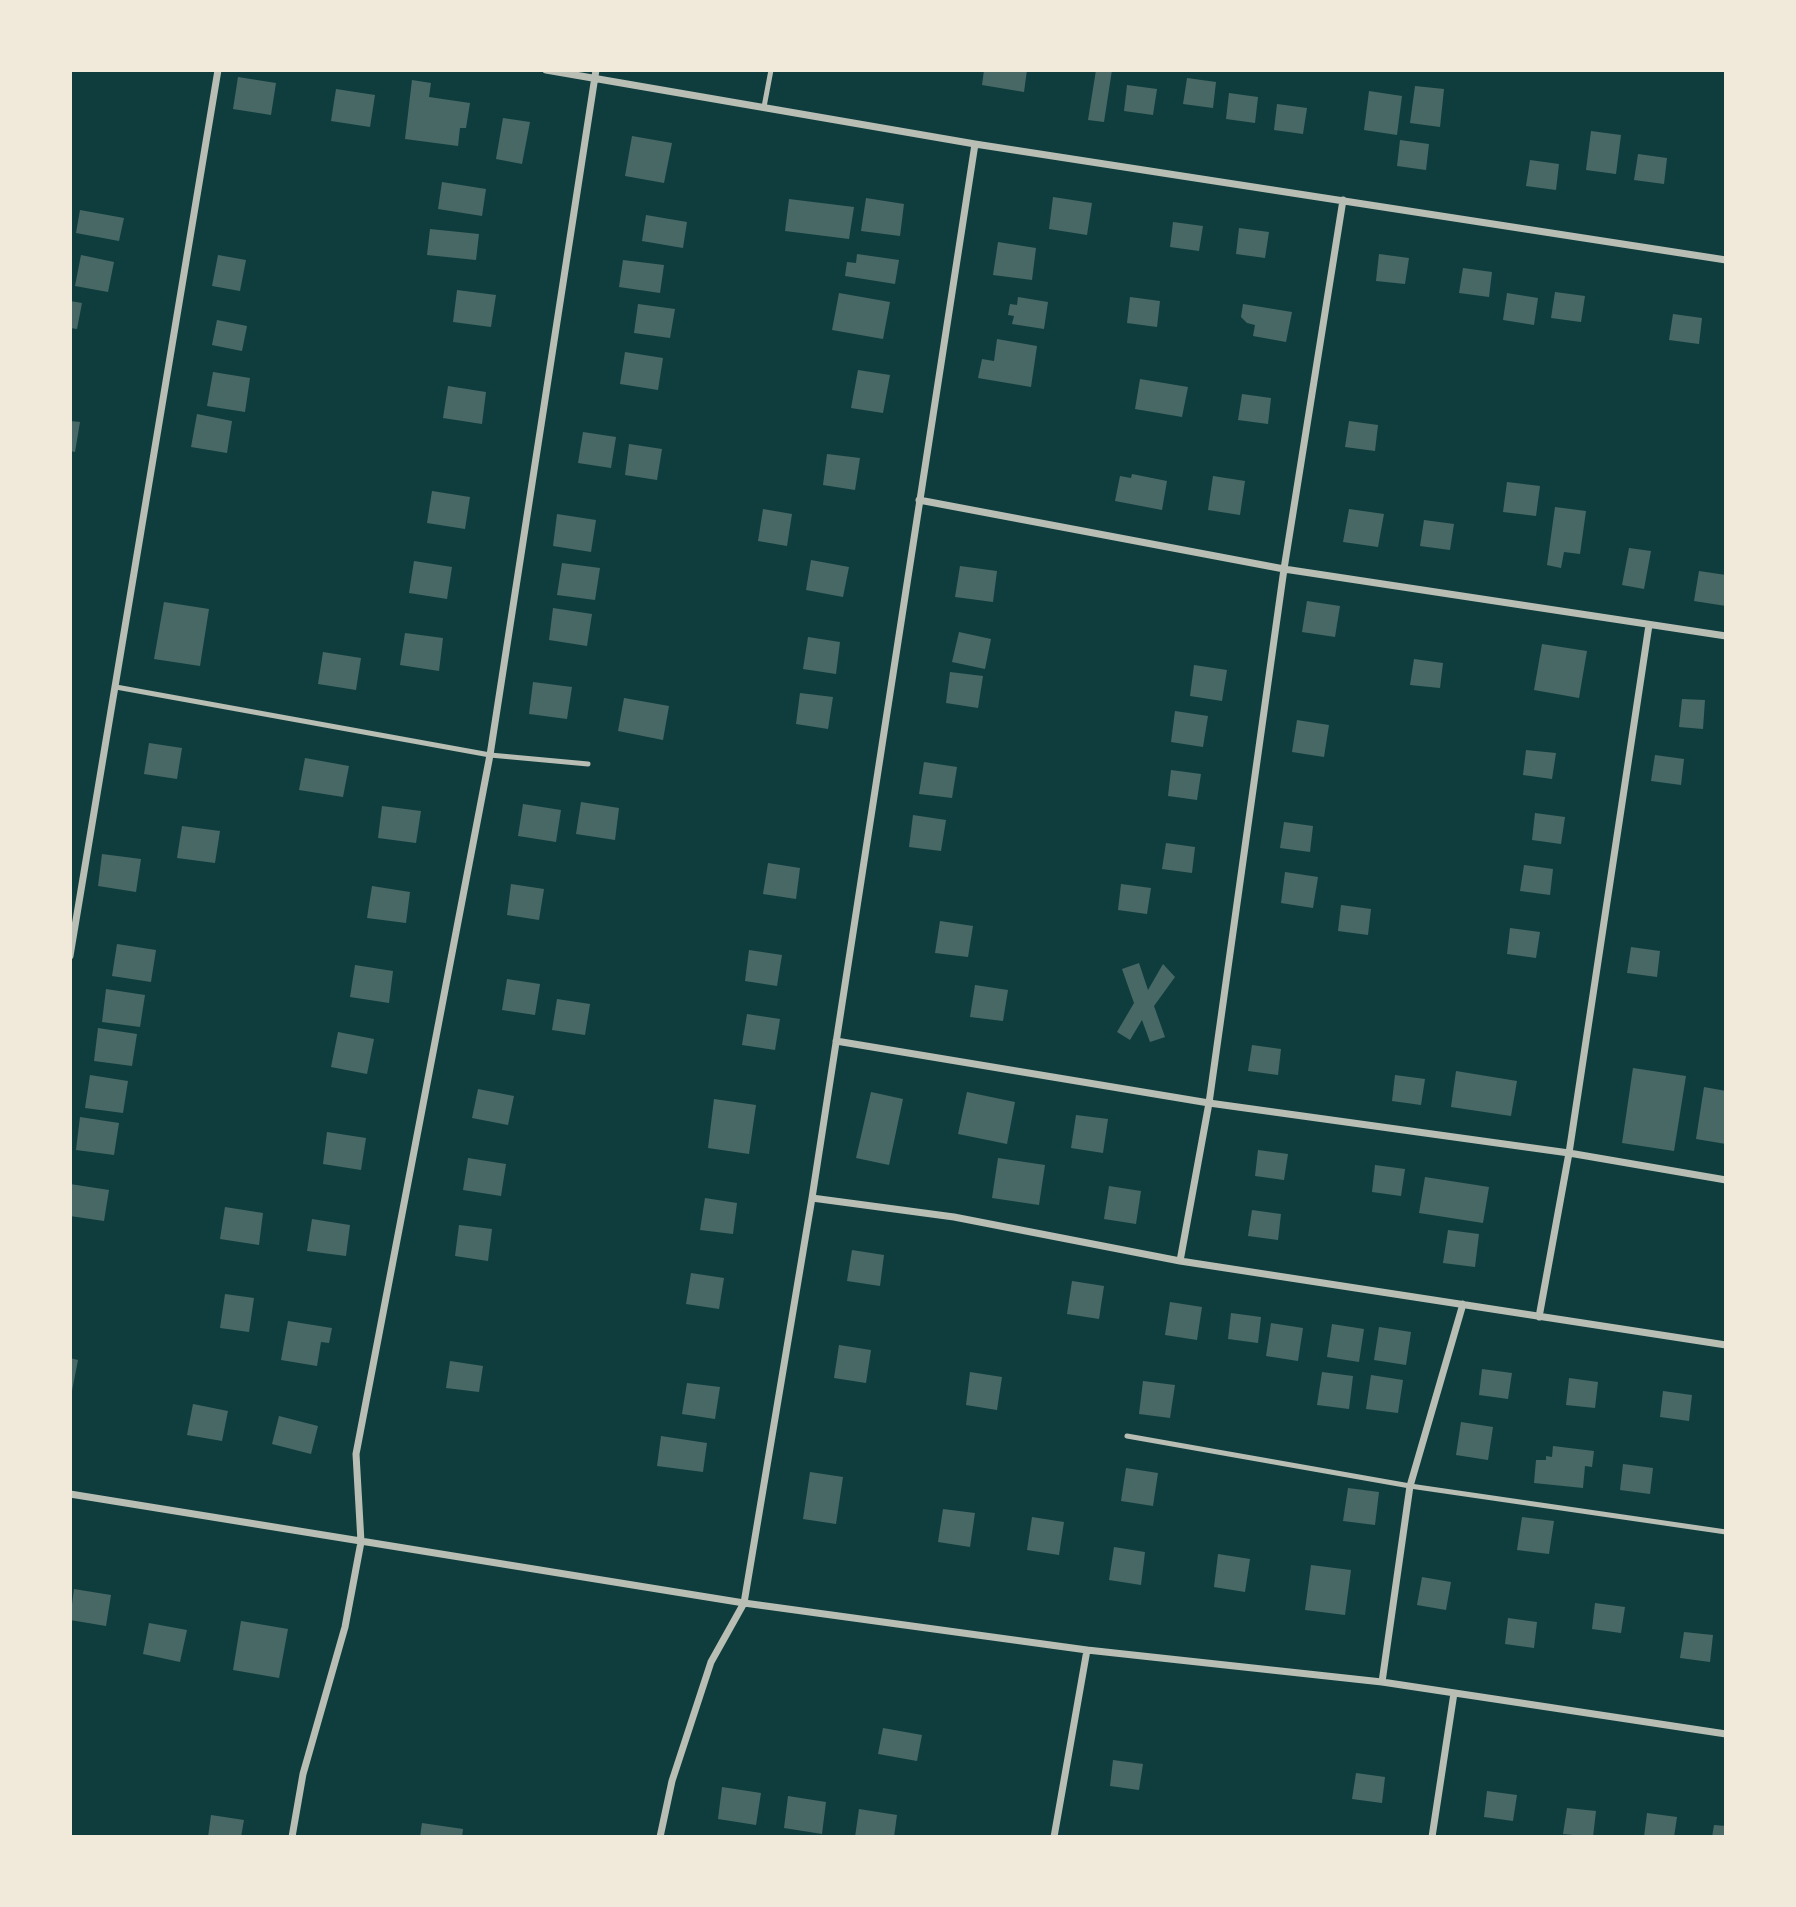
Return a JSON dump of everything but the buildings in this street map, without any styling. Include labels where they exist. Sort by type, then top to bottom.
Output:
[{"type":"street","points":[[70,956],[218,70]]},
{"type":"street","points":[[546,70],[595,74],[975,144],[1726,260]]},
{"type":"street","points":[[292,1837],[303,1774],[345,1627],[361,1542],[356,1454],[490,755],[595,74]]},
{"type":"street","points":[[660,1837],[672,1781],[711,1662],[744,1603],[812,1198],[975,144]]},
{"type":"street","points":[[1180,1261],[1209,1102],[1284,569],[1343,200]]},
{"type":"street","points":[[919,500],[1284,569],[1726,636]]},
{"type":"street","points":[[1539,1317],[1569,1153],[1649,625]]},
{"type":"street","points":[[836,1041],[1209,1102],[1569,1153],[1726,1180]]},
{"type":"street","points":[[812,1198],[954,1217],[1180,1261],[1726,1345]]},
{"type":"street","points":[[1382,1682],[1410,1486],[1463,1304]]},
{"type":"street","points":[[70,1494],[744,1603],[1087,1650],[1382,1682],[1726,1734]]},
{"type":"street","points":[[1054,1837],[1087,1650]]},
{"type":"street","points":[[1432,1837],[1454,1693]]},
{"type":"lane","points":[[764,107],[771,70]]},
{"type":"lane","points":[[116,687],[490,755],[588,764]]},
{"type":"lane","points":[[1127,1436],[1410,1486],[1726,1532]]}]
